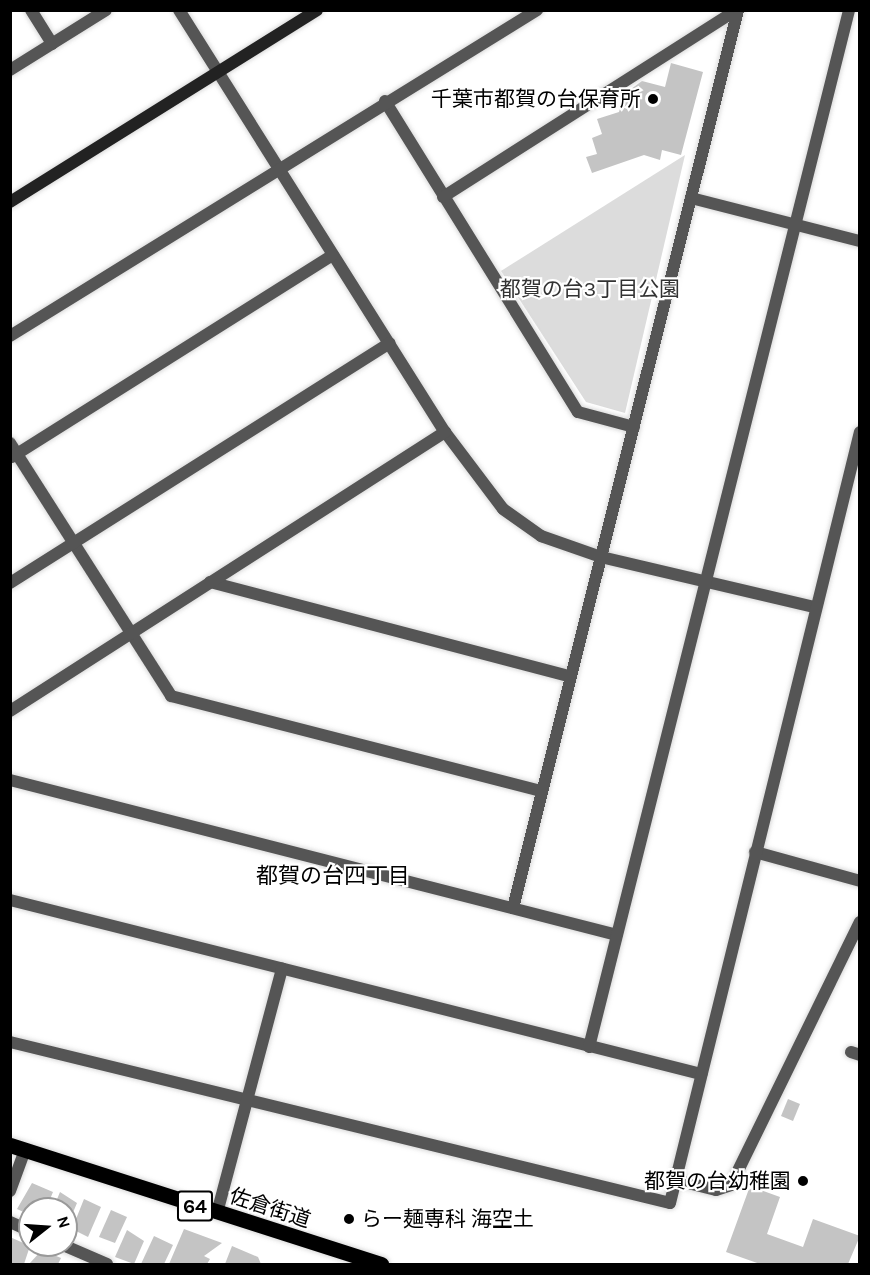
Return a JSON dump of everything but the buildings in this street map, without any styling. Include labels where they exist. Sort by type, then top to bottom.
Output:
[{"type":"main road","name":"佐倉街道","points":[[18,1148],[381,1264]]},
{"type":"street","points":[[31,10],[52,44]]},
{"type":"street","points":[[10,70],[106,10]]},
{"type":"street","points":[[179,10],[445,432],[520,524],[601,557],[815,607]]},
{"type":"street","points":[[10,202],[316,10]]},
{"type":"street","points":[[10,336],[385,101],[537,10]]},
{"type":"street","points":[[443,197],[737,10]]},
{"type":"street","points":[[513,908],[737,10]]},
{"type":"street","points":[[589,1047],[702,581],[849,10]]},
{"type":"street","points":[[385,101],[578,412],[634,427]]},
{"type":"street","points":[[691,198],[860,241]]},
{"type":"street","points":[[333,255],[13,451],[171,696],[542,791]]},
{"type":"street","points":[[10,583],[389,343]]},
{"type":"street","points":[[10,711],[445,432]]},
{"type":"street","points":[[10,1042],[249,1104],[670,1203],[815,607],[856,466],[860,432]]},
{"type":"street","points":[[210,582],[571,677]]},
{"type":"street","points":[[10,780],[617,935]]},
{"type":"street","points":[[755,852],[860,881]]},
{"type":"street","points":[[10,900],[701,1074]]},
{"type":"street","points":[[676,1180],[716,1190],[731,1185],[860,922]]},
{"type":"street","points":[[217,1213],[249,1104],[282,969]]},
{"type":"street","points":[[10,1191],[18,1148]]},
{"type":"street","points":[[78,1251],[107,1264]]},
{"type":"green space","name":"都賀の台3丁目公園","points":[[685,155],[625,413],[586,402],[501,271]]},
{"type":"place","name":"千葉市都賀の台保育所","points":[[653,99]]},
{"type":"place","name":"都賀の台幼稚園","points":[[803,1181]]},
{"type":"place","name":"らー麺専科 海空土","points":[[349,1219]]},
{"type":"district","name":"都賀の台四丁目","points":[[333,877]]}]
